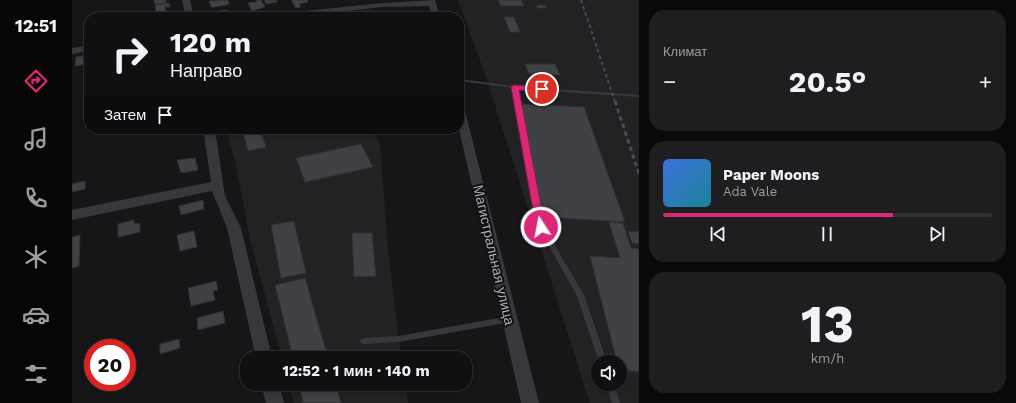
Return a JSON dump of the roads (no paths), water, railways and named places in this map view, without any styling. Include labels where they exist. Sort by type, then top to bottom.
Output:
[{"type":"street","points":[[186,0],[189,12]]},
{"type":"street","points":[[320,12],[432,1],[435,12]]},
{"type":"street","points":[[72,50],[84,49]]},
{"type":"street","name":"Магистральная улица","points":[[464,128],[530,403]]},
{"type":"street","points":[[210,134],[219,196],[234,228],[262,351]]},
{"type":"street","points":[[72,215],[218,185]]},
{"type":"street","points":[[271,391],[274,403]]},
{"type":"lane","points":[[464,81],[514,87],[639,96]]},
{"type":"lane","points":[[514,87],[541,227],[580,295],[601,355]]},
{"type":"lane","points":[[364,342],[399,339],[510,319]]},
{"type":"lane","points":[[612,391],[616,403]]},
{"type":"railway","points":[[581,0],[615,102]]},
{"type":"railway","points":[[615,101],[639,174]]}]
